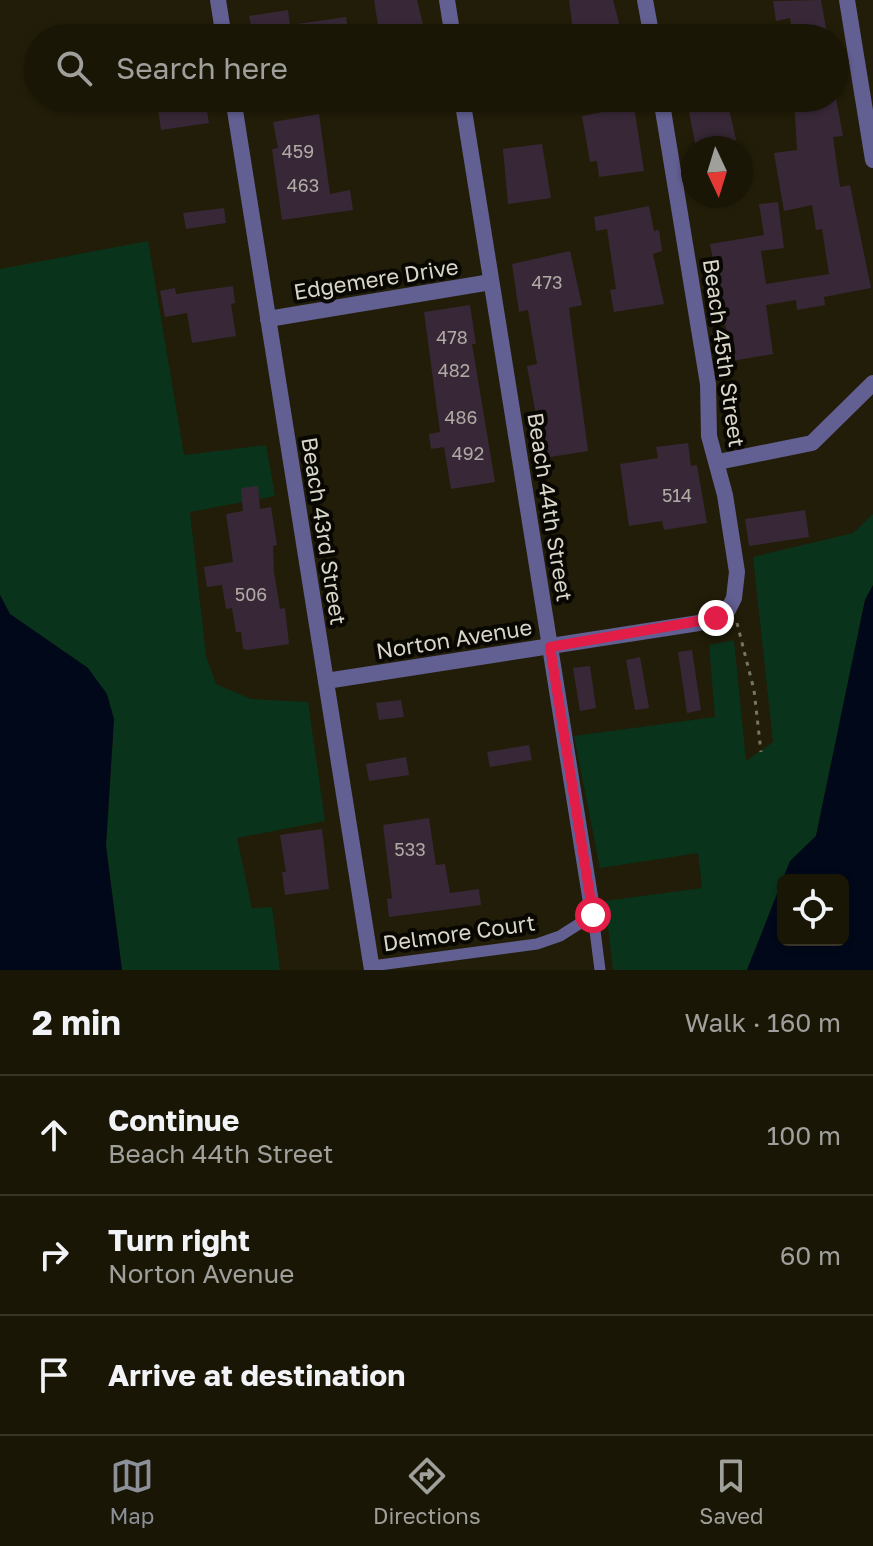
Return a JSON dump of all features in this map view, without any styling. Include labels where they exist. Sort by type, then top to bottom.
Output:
[{"type":"street","points":[[218,0],[222,24]]},
{"type":"street","points":[[447,0],[451,24]]},
{"type":"street","points":[[645,0],[649,24]]},
{"type":"street","points":[[847,0],[873,160]]},
{"type":"street","name":"Beach 43rd Street","points":[[235,112],[372,968]]},
{"type":"street","name":"Beach 44th Street","points":[[464,112],[593,915]]},
{"type":"street","name":"Beach 45th Street","points":[[663,112],[708,384],[709,436],[718,462],[737,572],[734,598],[728,610]]},
{"type":"street","name":"Edgemere Drive","points":[[268,319],[491,282]]},
{"type":"street","points":[[718,462],[812,443],[873,383]]},
{"type":"street","name":"Norton Avenue","points":[[326,681],[699,623],[728,610]]},
{"type":"lane","name":"Delmore Court","points":[[372,968],[537,944],[560,936],[593,915]]},
{"type":"lane","name":"Beach 44th Street","points":[[593,915],[600,970]]},
{"type":"path","points":[[728,610],[739,628],[754,690],[761,752]]},
{"type":"green space","points":[[148,241],[184,455],[266,445],[275,496],[190,512],[206,656],[216,684],[251,699],[308,702],[325,821],[237,838],[252,908],[272,907],[280,970],[122,970],[106,846],[114,719],[88,668],[10,614],[0,595],[0,269]]},
{"type":"green space","points":[[873,514],[873,585],[865,600],[816,836],[790,861],[785,874],[777,874],[777,894],[747,970],[613,970],[605,901],[702,888],[698,853],[600,868],[574,736],[715,717],[709,645],[734,640],[746,761],[773,742],[753,557],[853,533]]},
{"type":"water","points":[[873,585],[873,970],[747,970],[777,894],[777,946],[849,946],[849,874],[785,874],[790,861],[816,836],[865,600]]},
{"type":"water","points":[[0,595],[10,614],[88,668],[107,694],[114,719],[106,846],[122,970],[0,970]]},
{"type":"building","points":[[374,0],[417,0],[423,24],[378,24]]},
{"type":"building","points":[[569,0],[613,0],[619,24],[572,24]]},
{"type":"building","points":[[821,0],[825,24],[791,24],[790,18],[776,21],[773,1]]},
{"type":"building","points":[[288,10],[290,24],[251,24],[249,16]]},
{"type":"building","points":[[346,17],[347,24],[297,24]]},
{"type":"building","points":[[159,112],[207,112],[209,123],[161,130]]},
{"type":"building","points":[[603,112],[635,112],[644,171],[599,177],[597,161],[590,162],[582,116]]},
{"type":"building","points":[[689,112],[730,112],[735,136],[694,136]]},
{"type":"building","points":[[795,112],[839,112],[843,136],[833,137],[840,187],[850,185],[871,288],[824,297],[825,305],[797,310],[796,300],[766,305],[773,354],[732,361],[710,244],[764,235],[759,204],[778,202],[784,248],[761,251],[766,284],[829,274],[822,229],[816,230],[812,205],[784,211],[774,153],[797,150]]},
{"type":"building","points":[[319,114],[330,194],[350,190],[353,210],[282,220],[272,149],[278,148],[273,122]]},
{"type":"building","points":[[542,144],[551,198],[508,204],[503,149]]},
{"type":"building","points":[[649,206],[654,231],[659,230],[662,251],[653,254],[664,304],[614,312],[610,290],[616,289],[607,229],[596,231],[594,217]]},
{"type":"building","points":[[224,208],[226,223],[186,229],[183,213]]},
{"type":"building","points":[[570,251],[582,305],[569,308],[588,451],[544,458],[527,366],[537,364],[528,310],[519,312],[512,264]]},
{"type":"building","points":[[233,286],[235,303],[231,304],[236,336],[192,343],[187,313],[165,317],[160,291],[175,288],[176,294]]},
{"type":"building","points":[[470,305],[476,344],[472,344],[495,482],[451,489],[444,447],[431,449],[429,434],[440,432],[424,312]]},
{"type":"building","points":[[688,443],[691,466],[697,465],[707,523],[664,530],[662,521],[629,526],[620,464],[658,458],[656,447]]},
{"type":"building","points":[[258,486],[260,509],[271,507],[277,545],[273,546],[274,572],[280,609],[285,608],[289,644],[248,650],[243,649],[241,632],[236,632],[232,608],[226,609],[222,585],[207,587],[204,567],[233,562],[226,514],[243,511],[241,488]]},
{"type":"building","points":[[805,510],[809,537],[749,546],[745,519]]},
{"type":"building","points":[[692,650],[701,710],[687,713],[678,652]]},
{"type":"building","points":[[640,657],[649,708],[635,710],[626,660]]},
{"type":"building","points":[[590,666],[596,708],[580,711],[573,668]]},
{"type":"building","points":[[401,700],[404,717],[379,720],[376,703]]},
{"type":"building","points":[[529,745],[532,760],[490,767],[487,752]]},
{"type":"building","points":[[406,757],[409,775],[369,781],[366,764]]},
{"type":"building","points":[[429,818],[436,865],[445,864],[450,893],[479,889],[481,905],[389,917],[387,899],[392,898],[383,825]]},
{"type":"building","points":[[322,829],[329,889],[285,895],[282,872],[286,872],[280,835]]},
{"type":"route","points":[[593,915],[550,647],[716,618]]}]
